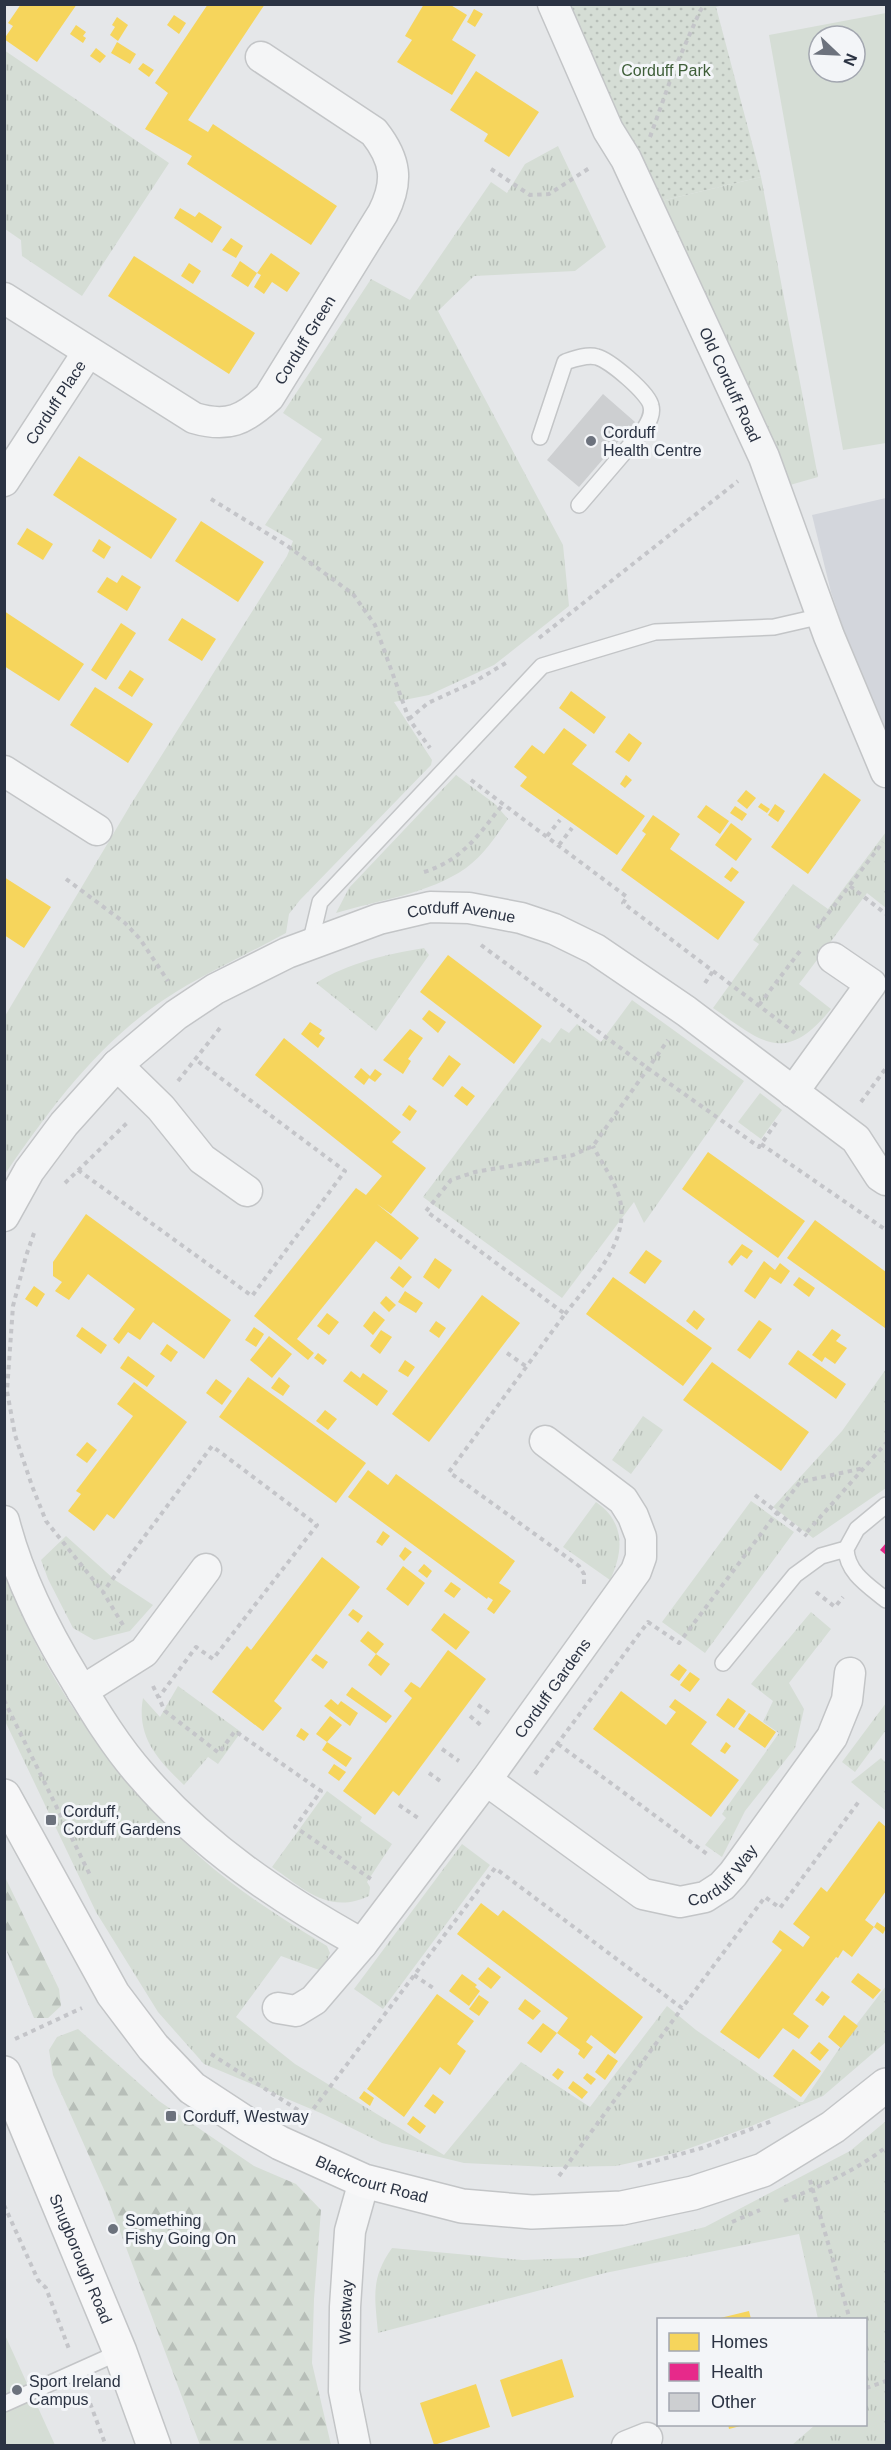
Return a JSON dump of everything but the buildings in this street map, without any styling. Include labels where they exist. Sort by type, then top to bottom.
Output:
[{"type":"street","name":"Old Corduff Road","points":[[554,4],[608,130],[626,159],[764,460],[822,616],[886,772]]},
{"type":"street","name":"Corduff Green","points":[[4,298],[194,418],[211,423],[240,419],[269,397],[383,213],[393,194],[394,173],[387,148],[374,132],[261,57]]},
{"type":"street","name":"Corduff Place","points":[[4,482],[88,352]]},
{"type":"street","points":[[4,771],[97,830]]},
{"type":"street","name":"Corduff Avenue","points":[[4,1216],[29,1171],[57,1133],[117,1065],[176,1015],[215,989],[310,944],[379,919],[430,907],[469,908],[520,918],[576,939],[631,972],[686,1011],[856,1139],[880,1176],[886,1180]]},
{"type":"street","points":[[795,1094],[821,1053],[871,984],[833,958]]},
{"type":"street","points":[[117,1065],[154,1102],[202,1158],[247,1191]]},
{"type":"street","name":"Corduff Gardens","points":[[278,2008],[296,2011],[314,2000],[362,1944],[486,1780],[636,1571],[641,1557],[641,1537],[633,1516],[623,1500],[545,1441]]},
{"type":"street","points":[[4,1521],[11,1548],[50,1639],[122,1751],[141,1775],[205,1838],[251,1876],[285,1899],[362,1944]]},
{"type":"street","points":[[82,1691],[144,1652],[206,1569]]},
{"type":"street","name":"Corduff Way","points":[[486,1780],[643,1894],[680,1902],[705,1897],[722,1886],[733,1874],[832,1737],[847,1700],[850,1673]]},
{"type":"street","name":"Blackcourt Road","points":[[4,1796],[112,1994],[153,2047],[192,2088],[246,2124],[280,2143],[364,2181],[462,2206],[532,2212],[622,2208],[693,2193],[763,2170],[833,2127],[886,2085]]},
{"type":"street","name":"Snugborough Road","points":[[4,2073],[120,2352],[154,2445]]},
{"type":"street","name":"Westway","points":[[355,2445],[344,2391],[345,2307],[350,2231],[364,2181]]},
{"type":"lane","points":[[540,436],[565,362],[585,356],[597,357],[607,362],[646,394],[651,405],[651,417],[645,428],[579,505]]},
{"type":"lane","points":[[310,944],[320,902],[542,666],[655,632],[774,627],[822,616]]},
{"type":"lane","points":[[886,1505],[857,1529],[846,1548],[846,1556],[853,1571],[886,1600]]},
{"type":"lane","points":[[723,1663],[795,1575],[821,1556],[846,1548]]},
{"type":"lane","points":[[4,2404],[120,2352]]},
{"type":"path","points":[[491,170],[530,195],[549,194],[589,167],[645,154],[674,70],[705,4]]},
{"type":"path","points":[[537,639],[764,460]]},
{"type":"path","points":[[211,499],[286,545],[353,594],[375,625],[409,719],[428,704],[474,682],[512,659]]},
{"type":"path","points":[[469,847],[504,803],[627,897],[623,903],[821,1053]]},
{"type":"path","points":[[547,837],[560,820]]},
{"type":"path","points":[[559,845],[572,828]]},
{"type":"path","points":[[811,936],[883,842]]},
{"type":"path","points":[[66,879],[125,923],[141,939],[169,982]]},
{"type":"path","points":[[850,886],[886,914]]},
{"type":"path","points":[[471,940],[480,944],[759,1147],[795,1094]]},
{"type":"path","points":[[759,1005],[805,945]]},
{"type":"path","points":[[565,1314],[426,1211],[451,1180],[475,1172],[573,1155],[593,1146],[649,1069],[713,971]]},
{"type":"path","points":[[60,1190],[131,1119],[176,1085],[224,1023]]},
{"type":"path","points":[[869,1109],[860,1102],[886,1068]]},
{"type":"path","points":[[761,1144],[886,1230]]},
{"type":"path","points":[[581,1590],[584,1574],[579,1566],[449,1472],[598,1271],[618,1238],[621,1206],[593,1146]]},
{"type":"path","points":[[36,1229],[26,1256],[13,1306],[6,1391],[15,1435],[46,1521],[103,1592]]},
{"type":"path","points":[[507,1353],[527,1367]]},
{"type":"path","points":[[805,1534],[819,1522],[886,1443]]},
{"type":"path","points":[[515,1801],[648,1622],[679,1643],[800,1482],[864,1468]]},
{"type":"path","points":[[755,1495],[805,1534],[821,1556]]},
{"type":"path","points":[[111,1601],[165,1711],[219,1753],[235,1731],[321,1791],[295,1827],[374,1881]]},
{"type":"path","points":[[478,1705],[492,1715]]},
{"type":"path","points":[[477,1736],[499,1706]]},
{"type":"path","points":[[470,1716],[483,1727]]},
{"type":"path","points":[[558,1744],[780,1908],[860,1800]]},
{"type":"path","points":[[442,1749],[459,1761]]},
{"type":"path","points":[[454,1768],[465,1753]]},
{"type":"path","points":[[429,1773],[443,1783]]},
{"type":"path","points":[[438,1790],[449,1776]]},
{"type":"path","points":[[399,1805],[419,1818]]},
{"type":"path","points":[[412,1827],[423,1811]]},
{"type":"path","points":[[308,2116],[495,1868],[682,2008]]},
{"type":"path","points":[[559,2176],[765,1897]]},
{"type":"path","points":[[414,1975],[436,1990]]},
{"type":"path","points":[[4,2044],[112,1994]]},
{"type":"path","points":[[778,2203],[813,2189],[874,2157],[886,2147]]},
{"type":"path","points":[[799,2148],[850,2318]]},
{"type":"path","points":[[4,2205],[38,2280]]},
{"type":"path","points":[[732,2222],[769,2207]]},
{"type":"path","points":[[867,2388],[886,2381]]},
{"type":"shaded area","points":[[886,498],[886,743],[872,713],[831,592],[812,515]]},
{"type":"green space","name":"Corduff Park","points":[[562,5],[723,5],[716,7],[761,177],[661,201],[628,141]]},
{"type":"green space","points":[[886,13],[886,443],[843,450],[769,35],[807,28],[807,84],[867,84],[867,24],[828,24]]},
{"type":"green space","points":[[4,50],[169,163],[82,296],[22,256],[21,240],[5,229]]},
{"type":"green space","points":[[558,146],[606,247],[575,271],[474,276],[438,311],[563,545],[569,606],[494,665],[429,695],[394,702],[432,760],[431,765],[300,900],[289,914],[286,933],[179,990],[118,1036],[57,1102],[5,1174],[5,1016],[131,804],[287,556],[293,541],[265,525],[322,439],[283,413],[371,279],[410,300],[491,182],[507,193],[525,164]]},
{"type":"green space","points":[[761,177],[818,477],[783,487],[661,201]]},
{"type":"green space","points":[[456,775],[495,804],[508,819],[484,851],[466,868],[436,884],[336,913],[349,888]]},
{"type":"green space","points":[[886,832],[886,908],[867,893],[799,984],[831,1009],[815,1027],[800,1038],[786,1043],[773,1043],[746,1031],[713,1008],[759,944],[753,940],[793,884],[828,909]]},
{"type":"green space","points":[[424,948],[429,955],[376,1031],[316,983],[368,960]]},
{"type":"green space","points":[[632,1000],[744,1081],[644,1223],[634,1202],[562,1298],[423,1197],[542,1038],[550,1043],[561,1028],[569,1033],[577,1024],[601,1042]]},
{"type":"green space","points":[[760,1093],[782,1110],[761,1139],[738,1122]]},
{"type":"green space","points":[[886,1369],[886,1488],[813,1538],[773,1507],[842,1431]]},
{"type":"green space","points":[[643,1416],[663,1430],[631,1474],[612,1460]]},
{"type":"green space","points":[[751,1501],[794,1532],[705,1653],[662,1622]]},
{"type":"green space","points":[[596,1502],[612,1519],[619,1538],[618,1558],[610,1580],[563,1547]]},
{"type":"green space","points":[[66,1536],[115,1580],[153,1605],[130,1631],[94,1640],[73,1628],[41,1560]]},
{"type":"green space","points":[[4,1568],[38,1649],[60,1687],[84,1724],[139,1794],[215,1870],[294,1926],[327,1946],[330,1953],[322,1971],[281,1956],[236,2017],[295,2064],[444,2155],[521,2062],[590,2107],[667,2006],[696,2030],[799,2102],[803,2102],[847,2037],[886,1986],[886,2042],[823,2096],[749,2127],[679,2152],[616,2166],[548,2167],[464,2163],[382,2143],[323,2114],[204,2064],[158,2012],[96,1912],[5,1721]]},
{"type":"green space","points":[[811,1612],[831,1629],[789,1683],[804,1709],[795,1748],[745,1811],[722,1857],[705,1845],[726,1818],[722,1814],[779,1733],[763,1722],[773,1701],[751,1684]]},
{"type":"green space","points":[[178,1686],[241,1732],[218,1764],[208,1757],[184,1785],[151,1747],[143,1725],[142,1712],[143,1698],[160,1717]]},
{"type":"green space","points":[[886,1703],[886,1730],[855,1772],[842,1762]]},
{"type":"green space","points":[[881,1758],[886,1763],[886,1811],[851,1782]]},
{"type":"green space","points":[[327,1791],[362,1817],[360,1821],[392,1844],[367,1882],[370,1887],[369,1896],[355,1901],[341,1903],[318,1897],[272,1867]]},
{"type":"green space","points":[[462,1844],[490,1865],[383,2009],[354,1989]]},
{"type":"green space","points":[[5,1877],[59,1989],[61,2006],[48,2018],[34,2018],[5,1947]]},
{"type":"green space","points":[[78,2029],[159,2101],[254,2166],[296,2184],[321,2210],[312,2363],[331,2445],[200,2445],[106,2194],[53,2075],[49,2050],[57,2037]]},
{"type":"green space","points":[[886,2121],[886,2445],[792,2445],[814,2426],[867,2426],[867,2318],[818,2318],[799,2234],[605,2273],[378,2333],[375,2299],[377,2279],[392,2248],[523,2260],[580,2258],[705,2227],[850,2151]]},
{"type":"green space","name":"Sport Ireland Campus","points":[[5,2335],[55,2445],[5,2445]]},
{"type":"place","name":"Corduff Health Centre","points":[[591,441]]},
{"type":"place","name":"Corduff, Corduff Gardens","points":[[51,1820]]},
{"type":"place","name":"Corduff, Westway","points":[[171,2116]]},
{"type":"place","name":"Something Fishy Going On","points":[[113,2229]]},
{"type":"place","name":"Sport Ireland Campus","points":[[17,2390]]}]
